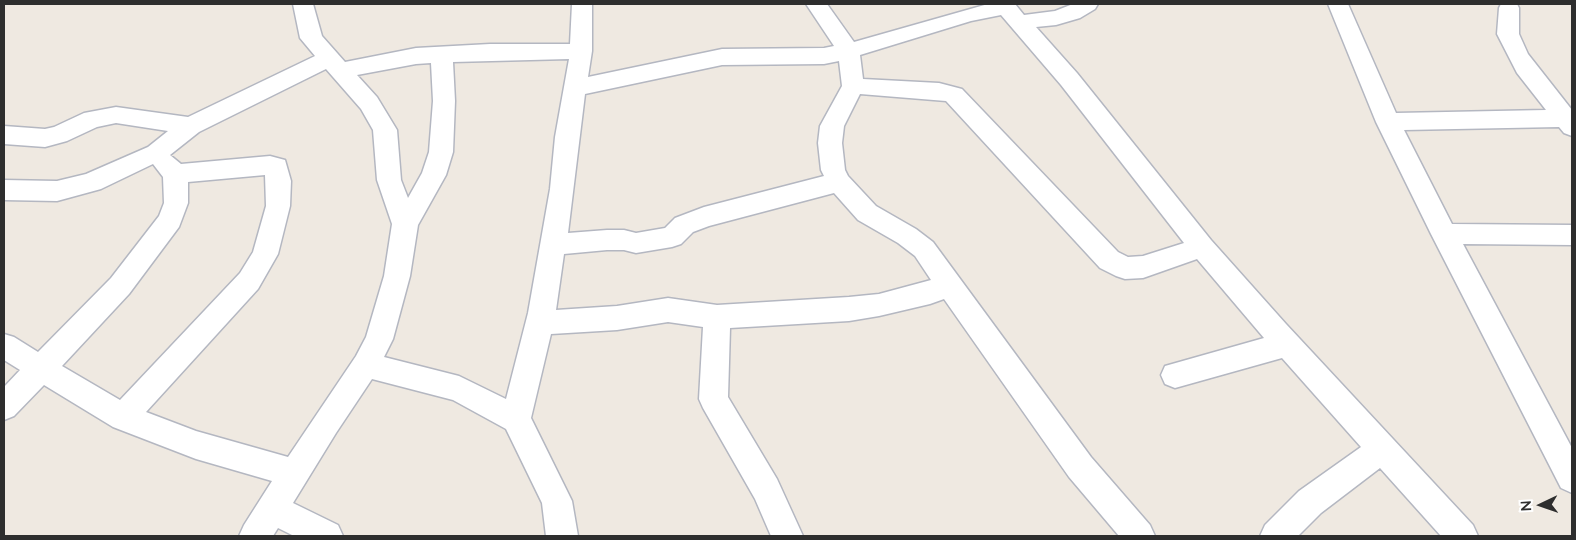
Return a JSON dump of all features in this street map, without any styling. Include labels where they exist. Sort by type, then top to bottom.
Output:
[{"type":"street","points":[[303,4],[311,38],[369,103],[385,130],[388,180],[405,224]]},
{"type":"street","points":[[516,419],[540,323],[562,189],[567,137],[581,50],[582,4]]},
{"type":"street","points":[[816,4],[849,51],[853,86],[832,126],[830,143],[832,161],[839,182],[867,213],[907,236],[924,249],[1080,467],[1139,536]]},
{"type":"street","points":[[576,88],[722,57],[802,58],[849,51],[968,15],[1010,11],[1056,18],[1073,13],[1088,4]]},
{"type":"street","points":[[1338,4],[1388,122],[1444,234],[1572,478]]},
{"type":"street","points":[[1509,8],[1508,34],[1517,54],[1526,68],[1570,121]]},
{"type":"street","points":[[1010,11],[1146,174],[1202,247],[1287,344],[1462,536]]},
{"type":"street","points":[[4,190],[57,191],[92,182],[156,153],[191,126],[219,111],[335,65],[441,54],[581,50]]},
{"type":"street","points":[[255,536],[293,473],[366,365],[379,338],[397,276],[405,224],[434,175],[441,152],[444,101],[441,54]]},
{"type":"street","points":[[853,86],[939,90],[954,95],[1108,260],[1125,268],[1143,268],[1202,247]]},
{"type":"street","points":[[4,135],[45,138],[59,136],[92,119],[116,115],[191,126]]},
{"type":"street","points":[[1388,122],[1570,121]]},
{"type":"street","points":[[4,407],[120,286],[170,220],[176,203],[175,174],[156,153]]},
{"type":"street","points":[[123,417],[249,281],[265,254],[278,206],[279,181],[276,167],[270,165],[175,174]]},
{"type":"street","points":[[553,245],[607,240],[624,240],[636,243],[672,237],[684,225],[704,216],[839,182]]},
{"type":"street","points":[[1444,234],[1572,235]]},
{"type":"street","points":[[540,323],[617,318],[668,310],[717,317],[848,309],[879,305],[930,293],[950,284]]},
{"type":"street","points":[[717,317],[713,399],[766,489],[787,536]]},
{"type":"street","points":[[1175,375],[1287,344]]},
{"type":"street","points":[[4,346],[123,417],[196,445],[293,473]]},
{"type":"street","points":[[366,365],[459,389],[516,419],[557,501],[562,536]]},
{"type":"street","points":[[1276,536],[1310,502],[1382,449]]},
{"type":"street","points":[[271,509],[327,536]]}]
